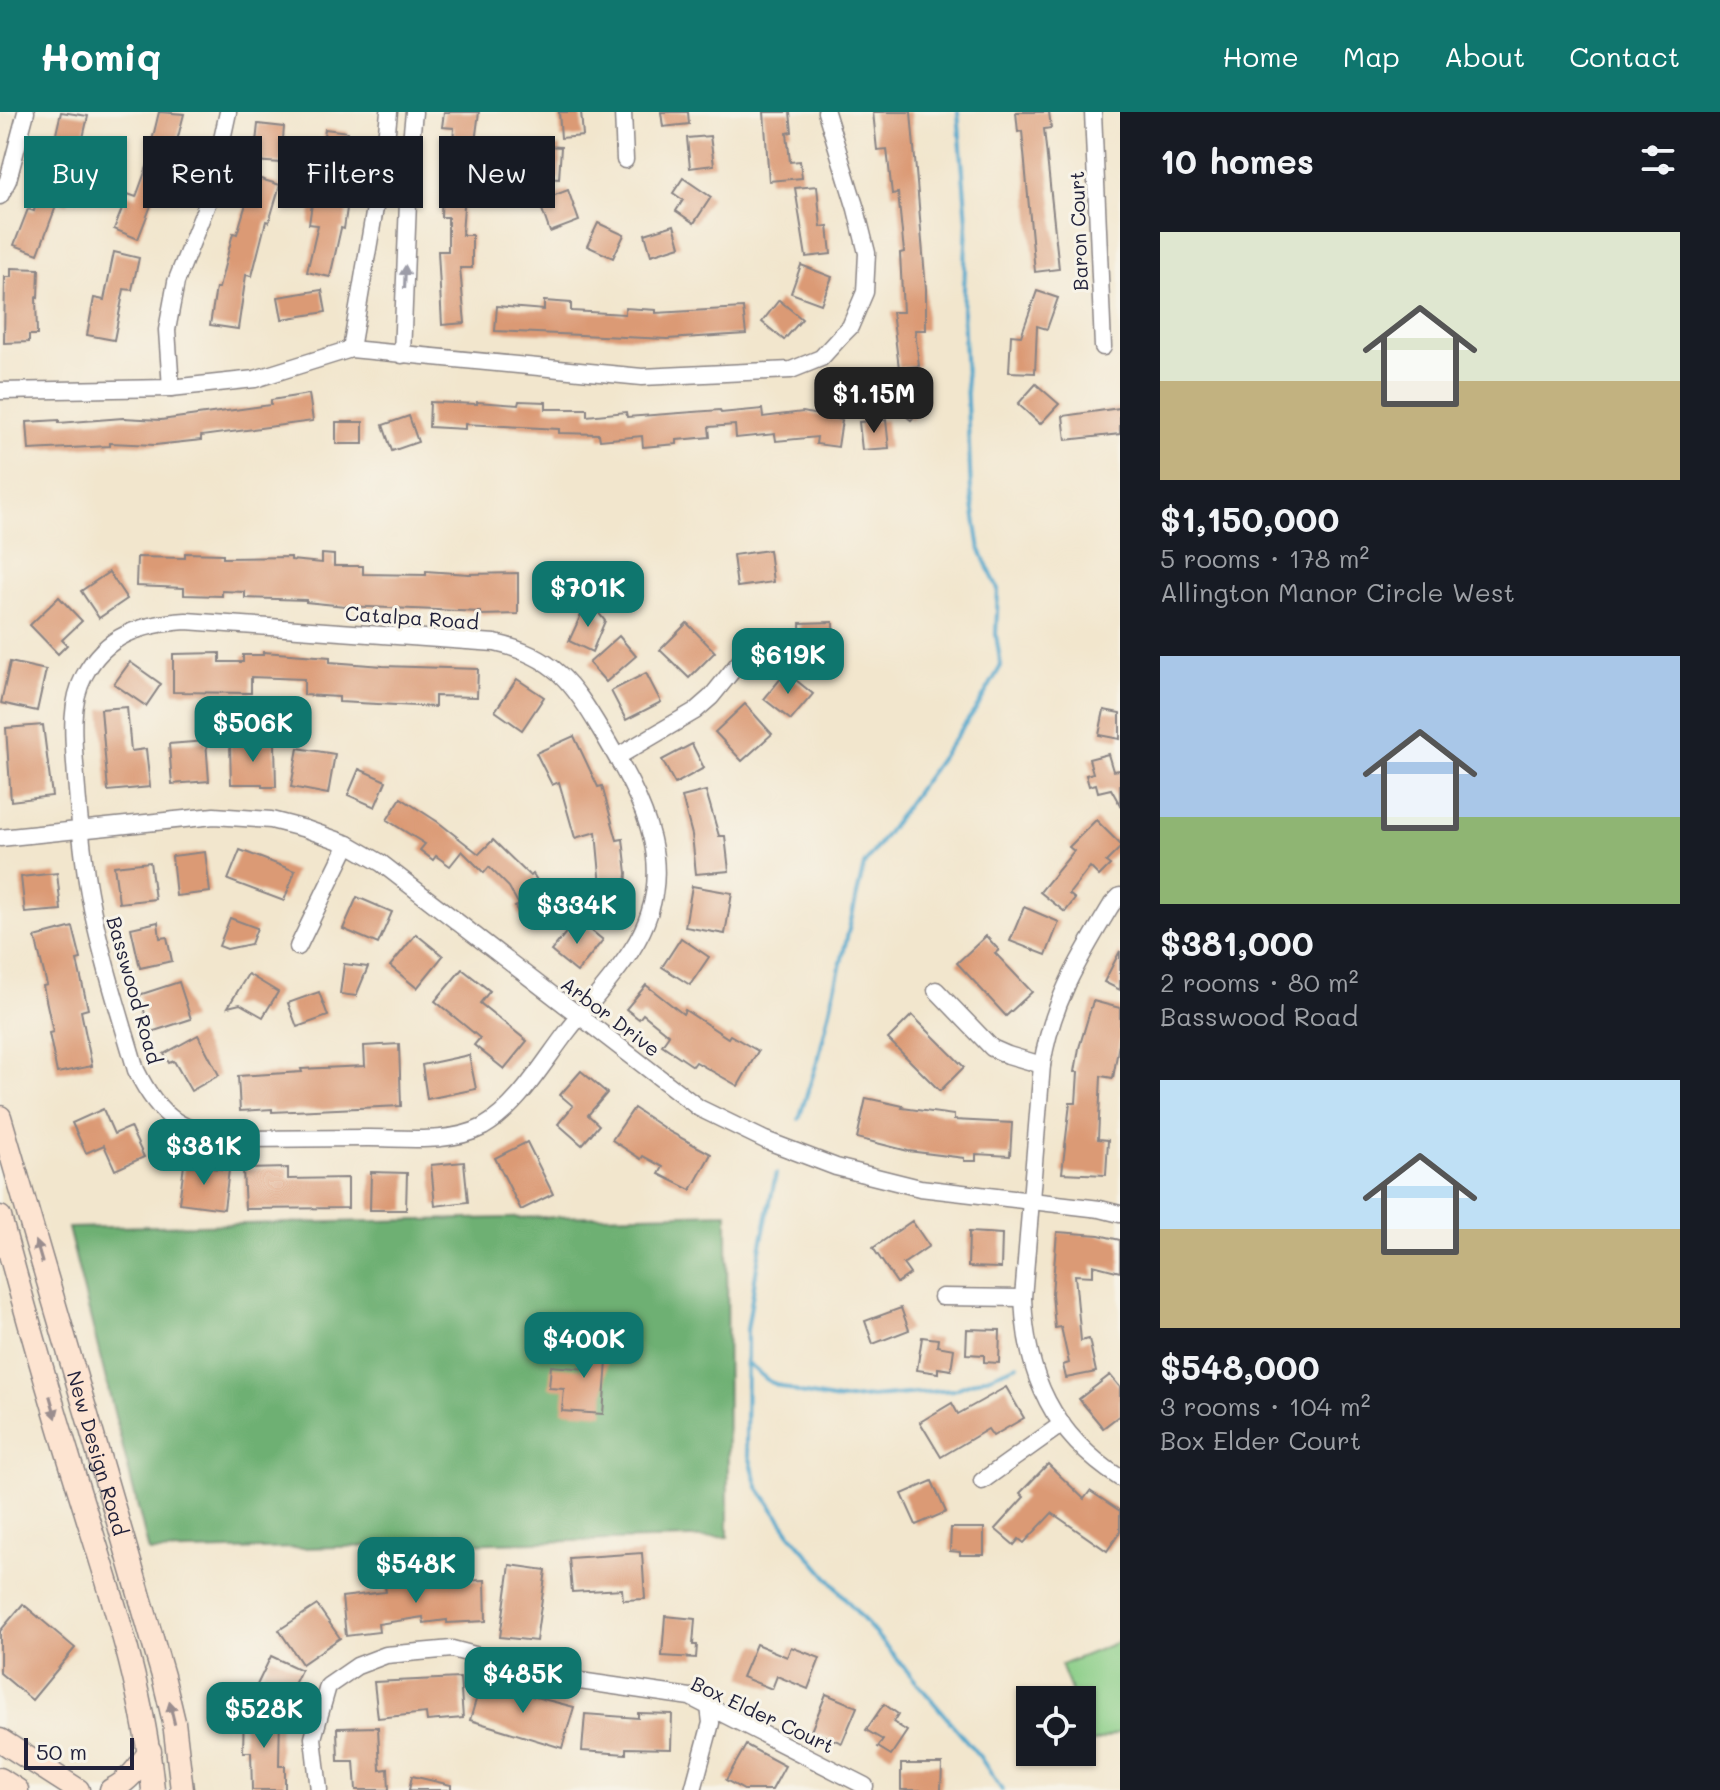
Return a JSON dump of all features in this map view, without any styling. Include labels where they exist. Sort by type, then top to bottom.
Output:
[{"type":"main road","name":"New Design Road","points":[[0,1117],[163,1676],[174,1722],[182,1790]]},
{"type":"main road","name":"New Design Road","points":[[0,1217],[31,1332],[139,1694],[150,1751],[153,1790]]},
{"type":"main road","points":[[31,1332],[61,1327]]},
{"type":"main road","points":[[0,1740],[78,1790]]},
{"type":"main road","points":[[111,1790],[139,1768],[150,1751]]},
{"type":"main road","points":[[0,1779],[17,1790]]},
{"type":"street","points":[[0,196],[8,180],[26,112]]},
{"type":"street","points":[[171,388],[167,330],[176,282],[209,199],[228,112]]},
{"type":"street","points":[[351,349],[389,112]]},
{"type":"street","points":[[402,355],[414,112]]},
{"type":"street","points":[[623,112],[625,160]]},
{"type":"street","points":[[0,391],[171,388],[255,379],[351,349],[642,377],[791,370],[821,358],[850,327],[865,292],[867,253],[826,112]]},
{"type":"street","name":"Baron Court","points":[[1093,112],[1103,347]]},
{"type":"street","name":"Catalpa Road","points":[[80,830],[73,735],[75,701],[85,676],[104,649],[127,633],[153,623],[186,621],[495,643],[523,649],[556,670],[571,684],[643,805],[657,860],[647,916],[632,950],[579,1017]]},
{"type":"street","points":[[617,757],[695,711],[711,697],[754,644]]},
{"type":"street","name":"Arbor Drive","points":[[0,838],[214,816],[271,820],[306,829],[348,844],[381,863],[699,1108],[765,1140],[836,1167],[920,1188],[1032,1200],[1120,1214]]},
{"type":"street","name":"Basswood Road","points":[[80,830],[96,926],[136,1070],[158,1108],[169,1119],[189,1129],[235,1139],[437,1138],[461,1134],[482,1127],[513,1101],[579,1017]]},
{"type":"street","points":[[298,947],[348,844]]},
{"type":"street","points":[[1120,896],[1112,904],[1069,977],[1048,1030],[1042,1065],[1023,1298],[1024,1326],[1031,1363],[1043,1396],[1081,1448],[1120,1478]]},
{"type":"street","points":[[936,990],[992,1048],[1042,1065]]},
{"type":"street","points":[[942,1297],[1023,1298]]},
{"type":"street","points":[[982,1481],[1062,1424]]},
{"type":"street","name":"Box Elder Court","points":[[319,1790],[313,1738],[328,1686],[357,1666],[386,1655],[452,1649],[566,1679],[690,1697],[865,1786]]},
{"type":"street","points":[[693,1790],[711,1723],[709,1706]]},
{"type":"green space","points":[[727,1213],[728,1537],[149,1552],[68,1228]]},
{"type":"green space","points":[[1120,1641],[1120,1732],[1096,1741],[1096,1686],[1069,1686],[1061,1665]]},
{"type":"building","points":[[61,112],[88,116],[83,136],[56,136]]},
{"type":"building","points":[[159,112],[184,114],[178,136],[153,136]]},
{"type":"building","points":[[444,112],[479,112],[476,136],[453,136],[454,128],[442,127]]},
{"type":"building","points":[[559,112],[581,112],[583,136],[561,138]]},
{"type":"building","points":[[661,112],[688,112],[689,124],[663,127]]},
{"type":"building","points":[[764,112],[790,112],[792,132],[787,133],[790,162],[800,161],[802,178],[769,181]]},
{"type":"building","points":[[873,112],[911,112],[926,289],[926,330],[915,330],[919,366],[899,368],[892,312],[903,312],[900,253],[904,252],[898,193],[892,194],[887,149],[877,150]]},
{"type":"building","points":[[1016,112],[1049,112],[1051,128],[1044,129],[1059,269],[1035,272],[1022,131],[1018,132]]},
{"type":"building","points":[[258,124],[284,127],[283,136],[278,136],[278,163],[262,162],[262,136],[257,136]]},
{"type":"building","points":[[325,129],[348,132],[347,136],[324,136]]},
{"type":"building","points":[[710,136],[714,165],[690,168],[687,138]]},
{"type":"building","points":[[555,147],[561,147],[559,179],[555,179]]},
{"type":"building","points":[[143,178],[143,208],[150,208],[138,239],[114,229],[122,208],[127,208],[128,194],[136,197]]},
{"type":"building","points":[[683,178],[711,197],[694,223],[676,211],[683,200],[673,193]]},
{"type":"building","points":[[262,179],[278,184],[252,276],[246,275],[238,329],[210,325],[216,288],[219,288],[233,233],[237,234],[245,208],[262,208]]},
{"type":"building","points":[[817,186],[821,227],[828,226],[831,254],[806,257],[795,188]]},
{"type":"building","points":[[568,190],[579,221],[550,232],[541,208],[555,208],[555,195]]},
{"type":"building","points":[[35,208],[55,208],[38,254],[14,245],[28,209],[34,211]]},
{"type":"building","points":[[311,208],[347,208],[330,277],[307,272],[318,225],[309,224]]},
{"type":"building","points":[[441,208],[464,208],[462,235],[472,235],[472,268],[460,268],[465,323],[442,325],[438,251],[448,251],[448,217],[441,217]]},
{"type":"building","points":[[598,223],[624,235],[613,258],[587,246]]},
{"type":"building","points":[[674,225],[680,246],[651,255],[645,234]]},
{"type":"building","points":[[114,252],[139,258],[132,290],[124,289],[114,340],[87,335],[94,298],[104,300]]},
{"type":"building","points":[[801,265],[832,277],[821,304],[791,293]]},
{"type":"building","points":[[11,268],[39,269],[37,335],[29,335],[29,342],[4,343],[5,277],[11,277]]},
{"type":"building","points":[[322,290],[326,312],[282,319],[278,297]]},
{"type":"building","points":[[1037,291],[1058,298],[1047,329],[1037,326],[1035,373],[1009,372],[1011,335],[1021,336]]},
{"type":"building","points":[[779,300],[802,319],[784,340],[762,322]]},
{"type":"building","points":[[544,301],[571,303],[571,311],[625,314],[625,308],[656,310],[656,313],[743,308],[746,334],[667,339],[495,331],[497,306],[544,310]]},
{"type":"building","points":[[1036,384],[1059,404],[1040,424],[1018,404]]},
{"type":"building","points":[[910,385],[928,400],[911,420],[893,406]]},
{"type":"building","points":[[309,394],[313,421],[155,445],[110,443],[110,446],[29,450],[27,422],[123,418],[161,420],[271,405],[271,400]]},
{"type":"building","points":[[519,401],[546,402],[546,409],[587,409],[587,416],[626,412],[627,417],[762,409],[763,417],[803,412],[842,420],[838,447],[816,444],[817,437],[776,441],[775,434],[736,438],[735,425],[709,427],[710,437],[643,447],[642,436],[600,440],[599,434],[559,433],[559,429],[465,424],[465,429],[429,427],[430,402],[518,405]]},
{"type":"building","points":[[1120,408],[1120,434],[1066,440],[1063,416]]},
{"type":"building","points":[[409,416],[418,442],[392,451],[383,425]]},
{"type":"building","points":[[886,420],[889,448],[862,450],[859,422]]},
{"type":"building","points":[[336,422],[363,422],[363,444],[336,444]]},
{"type":"building","points":[[769,550],[773,582],[737,587],[733,555]]},
{"type":"building","points":[[185,553],[223,554],[223,558],[291,557],[291,560],[322,563],[322,554],[334,555],[334,566],[363,566],[363,574],[426,575],[426,571],[518,573],[518,614],[481,615],[481,612],[245,598],[245,592],[222,591],[222,596],[184,595],[184,588],[136,586],[137,557],[185,558]]},
{"type":"building","points":[[109,572],[127,599],[99,618],[81,591]]},
{"type":"building","points":[[59,597],[82,621],[62,640],[67,645],[58,654],[30,625]]},
{"type":"building","points":[[585,606],[597,611],[605,621],[592,652],[569,641]]},
{"type":"building","points":[[833,622],[834,657],[801,658],[800,623]]},
{"type":"building","points":[[687,623],[715,652],[689,678],[660,650]]},
{"type":"building","points":[[619,636],[636,656],[606,682],[589,663]]},
{"type":"building","points":[[263,652],[330,657],[330,662],[478,669],[477,697],[435,696],[435,707],[339,702],[339,697],[304,695],[304,679],[251,677],[251,693],[173,692],[173,654],[220,653],[220,662],[243,662],[243,655],[263,655]]},
{"type":"building","points":[[10,662],[46,670],[37,711],[1,703]]},
{"type":"building","points":[[130,662],[161,684],[146,706],[114,684]]},
{"type":"building","points":[[786,672],[813,694],[791,720],[764,699]]},
{"type":"building","points":[[646,673],[661,702],[626,720],[611,691]]},
{"type":"building","points":[[517,679],[544,697],[522,730],[495,711]]},
{"type":"building","points":[[745,704],[772,734],[742,761],[715,732]]},
{"type":"building","points":[[127,707],[131,751],[146,749],[150,787],[108,791],[101,709]]},
{"type":"building","points":[[1104,710],[1120,713],[1120,739],[1099,735]]},
{"type":"building","points":[[43,725],[52,796],[11,801],[6,728]]},
{"type":"building","points":[[574,736],[598,787],[602,786],[617,840],[623,839],[627,873],[624,912],[585,911],[586,886],[601,886],[596,832],[575,838],[559,782],[552,785],[536,753]]},
{"type":"building","points":[[206,741],[209,781],[172,784],[169,744]]},
{"type":"building","points":[[275,743],[276,787],[231,784],[230,744]]},
{"type":"building","points":[[692,744],[704,768],[675,784],[662,760]]},
{"type":"building","points":[[298,748],[335,754],[328,794],[291,787]]},
{"type":"building","points":[[1108,754],[1113,771],[1120,770],[1120,805],[1111,789],[1098,792],[1096,784],[1089,786],[1086,775],[1093,773],[1089,759]]},
{"type":"building","points":[[359,769],[386,781],[375,807],[348,795]]},
{"type":"building","points":[[706,791],[719,836],[725,836],[729,871],[696,874],[692,835],[682,797]]},
{"type":"building","points":[[401,798],[479,854],[493,840],[530,876],[533,874],[551,903],[523,921],[509,887],[489,867],[484,873],[462,851],[450,866],[436,856],[433,860],[420,850],[425,844],[387,820]]},
{"type":"building","points":[[1096,820],[1120,844],[1120,848],[1106,862],[1110,865],[1099,876],[1090,867],[1069,894],[1075,899],[1065,912],[1040,892],[1074,851],[1069,847]]},
{"type":"building","points":[[240,850],[295,871],[284,901],[228,880]]},
{"type":"building","points":[[205,852],[210,892],[176,896],[172,856]]},
{"type":"building","points":[[150,862],[155,899],[119,903],[114,866]]},
{"type":"building","points":[[57,873],[61,910],[25,913],[21,877]]},
{"type":"building","points":[[692,886],[732,893],[725,934],[685,927]]},
{"type":"building","points":[[357,897],[392,912],[378,944],[343,929]]},
{"type":"building","points":[[1024,907],[1059,922],[1046,955],[1010,941]]},
{"type":"building","points":[[230,918],[257,928],[251,944],[227,949],[219,946]]},
{"type":"building","points":[[577,919],[603,940],[577,972],[551,951]]},
{"type":"building","points":[[158,922],[160,938],[167,937],[172,961],[140,968],[131,928]]},
{"type":"building","points":[[73,927],[88,1009],[81,1011],[92,1066],[57,1073],[49,1033],[53,1032],[43,986],[47,985],[35,937]]},
{"type":"building","points":[[416,934],[443,956],[417,988],[390,966]]},
{"type":"building","points":[[986,936],[999,950],[995,953],[1032,992],[1006,1016],[957,963]]},
{"type":"building","points":[[681,938],[709,957],[690,985],[662,967]]},
{"type":"building","points":[[1120,951],[1120,990],[1104,982]]},
{"type":"building","points":[[344,964],[368,967],[356,996],[340,994]]},
{"type":"building","points":[[462,969],[490,991],[480,1003],[527,1041],[504,1069],[474,1045],[480,1038],[435,1001]]},
{"type":"building","points":[[248,974],[278,992],[263,1017],[240,1004],[228,1007]]},
{"type":"building","points":[[179,982],[191,1019],[151,1032],[139,995]]},
{"type":"building","points":[[646,985],[683,1014],[685,1010],[728,1038],[730,1035],[758,1051],[738,1086],[696,1062],[693,1066],[662,1045],[669,1035],[643,1014],[639,1019],[626,1009]]},
{"type":"building","points":[[319,992],[328,1016],[297,1027],[288,1003]]},
{"type":"building","points":[[1093,1001],[1120,1008],[1120,1038],[1113,1078],[1101,1076],[1098,1139],[1108,1140],[1106,1175],[1062,1173],[1070,1103],[1076,1103],[1078,1072],[1075,1072],[1079,1048]]},
{"type":"building","points":[[912,1015],[964,1067],[940,1091],[888,1039]]},
{"type":"building","points":[[198,1035],[219,1075],[191,1091],[174,1061],[169,1063],[164,1054]]},
{"type":"building","points":[[399,1044],[401,1106],[240,1111],[238,1076],[365,1066],[364,1046]]},
{"type":"building","points":[[469,1055],[476,1089],[427,1099],[422,1065]]},
{"type":"building","points":[[581,1071],[607,1093],[588,1115],[599,1125],[582,1145],[558,1124],[573,1106],[560,1095]]},
{"type":"building","points":[[866,1098],[902,1108],[954,1115],[954,1120],[1012,1123],[1010,1156],[976,1154],[976,1161],[964,1161],[964,1158],[908,1151],[857,1138]]},
{"type":"building","points":[[634,1108],[711,1154],[691,1190],[659,1174],[663,1167],[643,1156],[641,1159],[612,1140]]},
{"type":"building","points":[[103,1109],[114,1134],[130,1127],[144,1157],[115,1170],[104,1145],[86,1153],[72,1123]]},
{"type":"building","points":[[527,1142],[553,1194],[521,1210],[495,1158]]},
{"type":"building","points":[[464,1162],[468,1202],[435,1206],[431,1165]]},
{"type":"building","points":[[184,1165],[229,1170],[224,1209],[179,1203]]},
{"type":"building","points":[[288,1168],[288,1179],[348,1178],[348,1208],[245,1209],[243,1169]]},
{"type":"building","points":[[371,1172],[407,1173],[406,1210],[370,1210]]},
{"type":"building","points":[[912,1221],[929,1246],[903,1264],[910,1274],[897,1283],[873,1248]]},
{"type":"building","points":[[969,1232],[1002,1234],[1001,1268],[968,1267]]},
{"type":"building","points":[[1057,1232],[1120,1240],[1120,1272],[1093,1265],[1093,1276],[1075,1275],[1081,1341],[1089,1339],[1096,1372],[1066,1378],[1063,1365],[1069,1363],[1061,1327],[1055,1328],[1052,1294]]},
{"type":"building","points":[[901,1308],[909,1330],[873,1344],[865,1321]]},
{"type":"building","points":[[967,1329],[1000,1330],[999,1363],[984,1362],[984,1355],[966,1354]]},
{"type":"building","points":[[590,1334],[609,1335],[603,1414],[562,1411],[564,1389],[549,1388],[551,1366],[587,1369]]},
{"type":"building","points":[[922,1337],[938,1339],[937,1346],[954,1349],[951,1370],[938,1368],[938,1373],[917,1370]]},
{"type":"building","points":[[1110,1375],[1120,1387],[1120,1415],[1103,1428],[1079,1399]]},
{"type":"building","points":[[1006,1387],[1024,1418],[993,1436],[988,1429],[941,1457],[920,1422],[952,1403],[958,1414]]},
{"type":"building","points":[[1048,1464],[1084,1499],[1090,1491],[1120,1511],[1120,1532],[1107,1551],[1052,1513],[1024,1543],[1019,1539],[1014,1545],[995,1529],[1024,1497],[1020,1493]]},
{"type":"building","points":[[932,1481],[946,1512],[916,1525],[902,1494]]},
{"type":"building","points":[[951,1528],[984,1528],[984,1555],[960,1555],[960,1552],[950,1551]]},
{"type":"building","points":[[642,1553],[645,1599],[623,1600],[622,1589],[572,1592],[569,1558]]},
{"type":"building","points":[[510,1565],[546,1570],[536,1641],[500,1637]]},
{"type":"building","points":[[427,1580],[485,1580],[486,1621],[424,1623],[423,1617],[378,1624],[379,1632],[346,1636],[342,1597],[386,1592],[385,1586]]},
{"type":"building","points":[[23,1604],[75,1648],[32,1700],[0,1673],[0,1631]]},
{"type":"building","points":[[317,1605],[340,1638],[302,1664],[279,1630]]},
{"type":"building","points":[[665,1616],[695,1619],[693,1645],[697,1645],[696,1658],[662,1656]]},
{"type":"building","points":[[756,1644],[787,1657],[791,1647],[820,1658],[808,1689],[777,1676],[772,1689],[742,1677]]},
{"type":"building","points":[[271,1656],[301,1670],[286,1701],[256,1687]]},
{"type":"building","points":[[460,1678],[463,1718],[427,1721],[426,1713],[378,1718],[374,1682]]},
{"type":"building","points":[[481,1683],[574,1707],[562,1748],[470,1720]]},
{"type":"building","points":[[826,1694],[857,1707],[842,1743],[811,1731]]},
{"type":"building","points":[[884,1704],[898,1714],[893,1722],[907,1731],[891,1755],[878,1747],[883,1740],[866,1730]]},
{"type":"building","points":[[244,1711],[280,1712],[279,1766],[285,1766],[285,1790],[252,1790],[251,1752],[243,1752]]},
{"type":"building","points":[[638,1713],[672,1714],[671,1749],[626,1748],[626,1754],[582,1751],[585,1714],[638,1718]]},
{"type":"building","points":[[378,1727],[380,1770],[388,1769],[389,1790],[356,1790],[354,1761],[338,1761],[337,1728]]},
{"type":"building","points":[[746,1745],[785,1766],[772,1790],[744,1790],[726,1780]]},
{"type":"building","points":[[901,1764],[942,1764],[941,1790],[901,1790]]},
{"type":"building","points":[[412,1776],[451,1785],[451,1790],[409,1790]]},
{"type":"waterway","points":[[799,1119],[819,1056],[864,865],[978,706],[1001,666],[996,635],[998,589],[980,550],[971,492],[963,312],[967,221],[958,112]]},
{"type":"waterway","points":[[776,1174],[747,1330],[746,1445],[758,1487],[790,1533],[980,1757],[1002,1790]]},
{"type":"waterway","points":[[747,1363],[770,1382],[800,1393],[838,1400],[953,1390],[1018,1365]]}]
